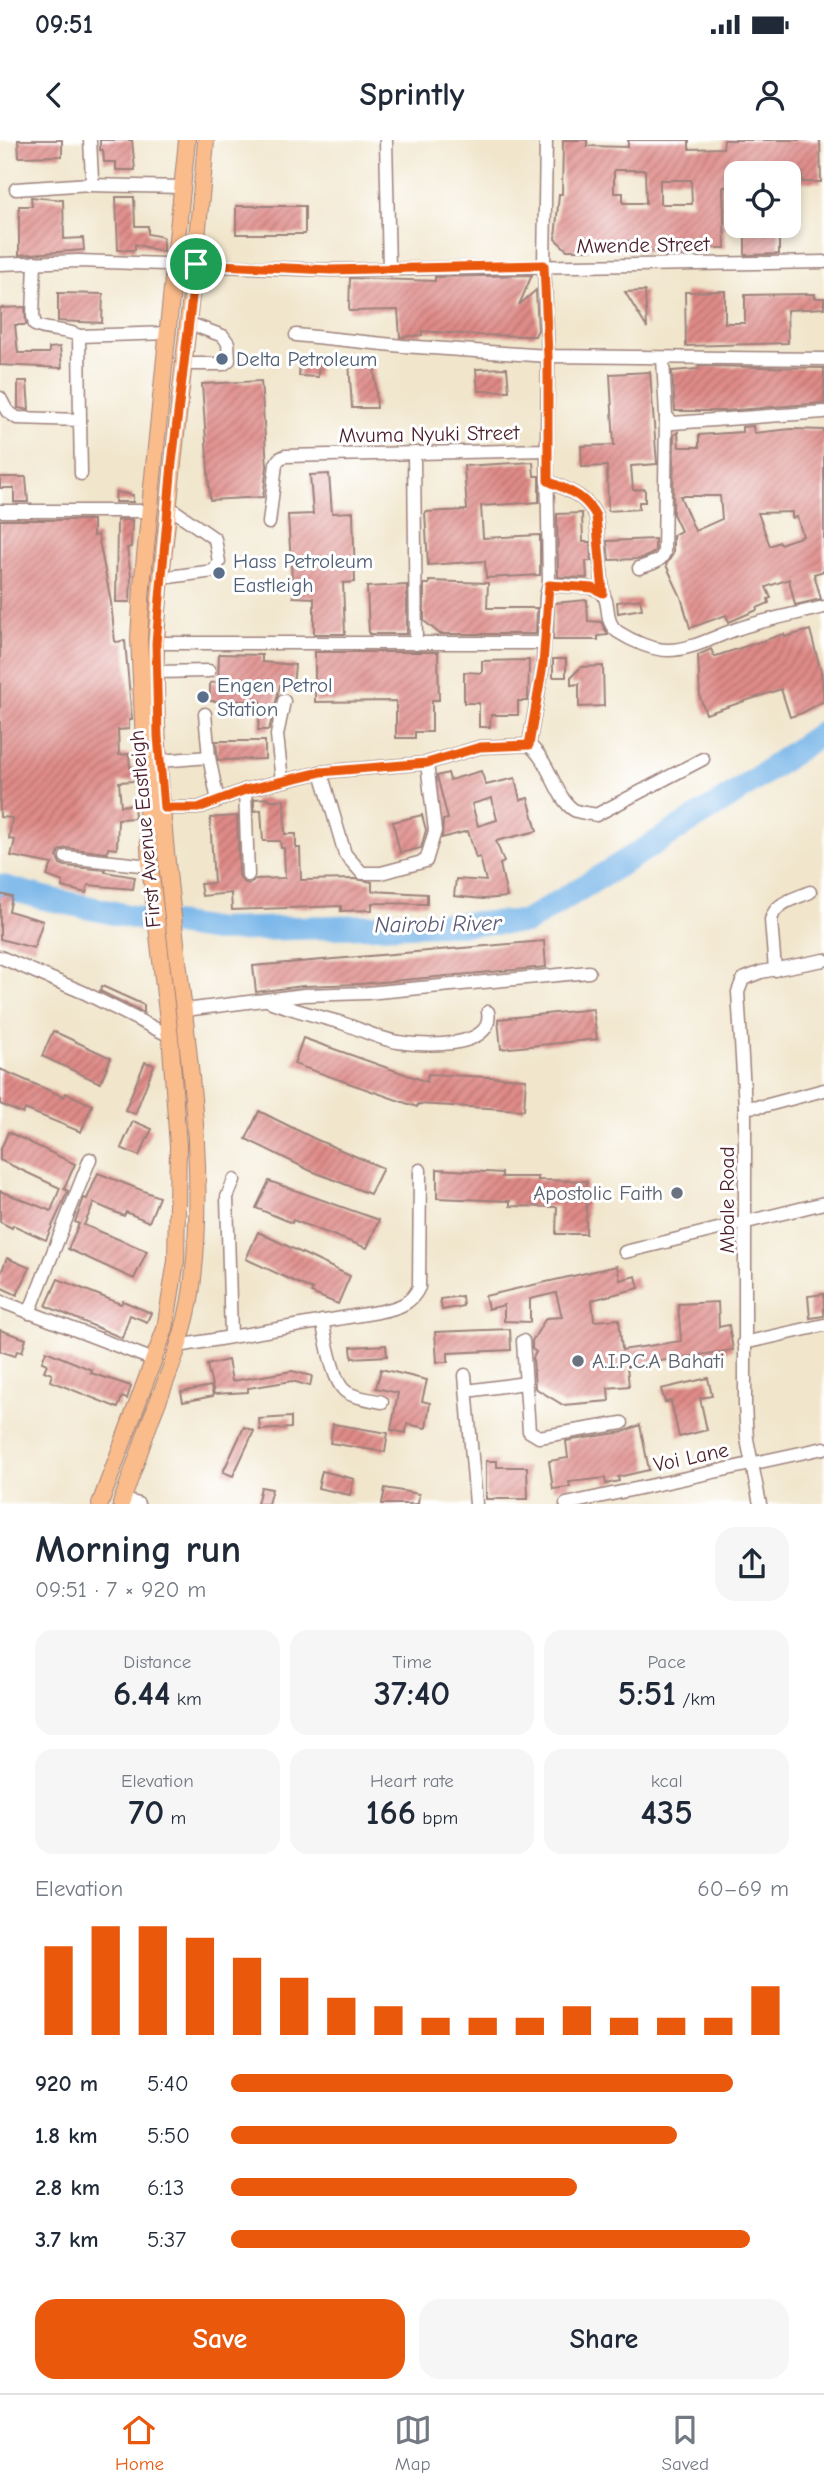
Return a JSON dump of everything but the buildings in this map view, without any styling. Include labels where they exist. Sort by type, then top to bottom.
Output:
[{"type":"main road","name":"First Avenue Eastleigh","points":[[162,891],[150,866],[139,639],[187,140]]},
{"type":"main road","name":"First Avenue Eastleigh","points":[[100,1504],[165,1329],[176,1247],[178,1146],[170,1036],[167,937],[162,891],[164,808],[156,643],[183,364],[196,264],[206,140]]},
{"type":"main road","name":"First Avenue Eastleigh","points":[[127,1502],[178,1346],[191,1290],[197,1198],[194,1106],[185,1010],[167,937]]},
{"type":"street","points":[[88,185],[92,178],[90,140]]},
{"type":"street","points":[[386,140],[389,268]]},
{"type":"street","name":"Mvuma Nyuki Street","points":[[269,523],[274,474],[279,458],[285,456],[547,450],[548,356],[544,265],[546,140]]},
{"type":"street","points":[[16,189],[88,185],[183,187]]},
{"type":"street","points":[[35,262],[35,325],[79,336],[169,333]]},
{"type":"street","name":"Mwende Street","points":[[0,264],[176,263],[331,270],[824,262]]},
{"type":"street","points":[[183,364],[224,364],[229,360],[228,343],[223,337],[188,323]]},
{"type":"street","points":[[296,335],[548,356],[824,359]]},
{"type":"street","points":[[79,336],[81,474]]},
{"type":"street","points":[[639,568],[657,562],[664,553],[666,416],[663,358]]},
{"type":"street","points":[[0,398],[6,417],[80,420]]},
{"type":"street","points":[[666,416],[673,423],[824,412]]},
{"type":"street","points":[[529,745],[543,665],[549,585],[547,450]]},
{"type":"street","points":[[414,455],[416,644]]},
{"type":"street","points":[[548,481],[579,495],[591,505],[596,516],[603,593],[610,624],[616,631],[638,642],[667,650],[682,648],[742,627],[824,607]]},
{"type":"street","points":[[161,578],[214,571],[219,562],[215,539],[169,507]]},
{"type":"street","points":[[0,511],[150,511]]},
{"type":"street","points":[[549,585],[593,588],[603,593]]},
{"type":"street","points":[[156,643],[544,643]]},
{"type":"street","points":[[156,672],[209,671]]},
{"type":"street","points":[[282,781],[277,734],[284,701]]},
{"type":"street","points":[[205,713],[209,757],[218,801]]},
{"type":"street","points":[[164,808],[198,808],[245,790],[321,772],[427,763],[480,747],[529,745],[543,758],[562,796],[574,810],[596,815],[703,759]]},
{"type":"street","points":[[160,761],[209,757]]},
{"type":"street","points":[[321,772],[345,855],[362,873],[380,873],[426,861],[435,831],[427,763]]},
{"type":"street","points":[[245,790],[248,875]]},
{"type":"street","points":[[66,857],[150,866]]},
{"type":"street","points":[[775,970],[771,920],[773,912],[777,907],[810,892]]},
{"type":"street","points":[[0,957],[85,993],[170,1036]]},
{"type":"street","name":"Mbale Road","points":[[760,1504],[745,1405],[747,1221],[745,1107],[738,992],[743,979],[824,960]]},
{"type":"street","points":[[185,1010],[304,995],[368,993],[589,972]]},
{"type":"street","points":[[265,1000],[398,1042],[444,1045],[472,1039],[484,1031],[489,1018],[488,1012]]},
{"type":"street","points":[[745,1107],[764,1106],[824,1090]]},
{"type":"street","points":[[29,1313],[90,1159]]},
{"type":"street","points":[[178,1346],[390,1309],[410,1301],[419,1287],[421,1170]]},
{"type":"street","points":[[232,1336],[227,1197],[234,1180]]},
{"type":"street","points":[[625,1252],[824,1203]]},
{"type":"street","points":[[0,1301],[154,1360]]},
{"type":"street","points":[[322,1321],[337,1378],[343,1390],[382,1402]]},
{"type":"street","points":[[744,1343],[824,1325]]},
{"type":"street","points":[[523,1341],[529,1431],[533,1435],[539,1437],[622,1423]]},
{"type":"street","points":[[465,1374],[476,1504]]},
{"type":"street","points":[[467,1391],[525,1383]]},
{"type":"street","name":"Voi Lane","points":[[566,1504],[600,1500],[824,1448]]},
{"type":"waterway","name":"Nairobi River","points":[[0,886],[142,919],[214,930],[526,922],[730,797],[824,731]]},
{"type":"place","name":"Delta Petroleum","points":[[222,359]]},
{"type":"place","name":"Hass Petroleum Eastleigh","points":[[219,573]]},
{"type":"place","name":"Engen Petrol Station","points":[[203,697]]},
{"type":"place","name":"Apostolic Faith","points":[[677,1193]]},
{"type":"place","name":"A.I.P.C.A Bahati","points":[[578,1361]]},
{"type":"route","points":[[196,264],[331,270],[544,265],[548,356],[548,481],[585,498],[591,505],[596,516],[603,593],[593,588],[549,585],[546,596],[543,665],[529,745],[480,747],[427,763],[321,772],[245,790],[198,808],[164,808],[156,685],[157,621],[172,463],[196,264]]}]
